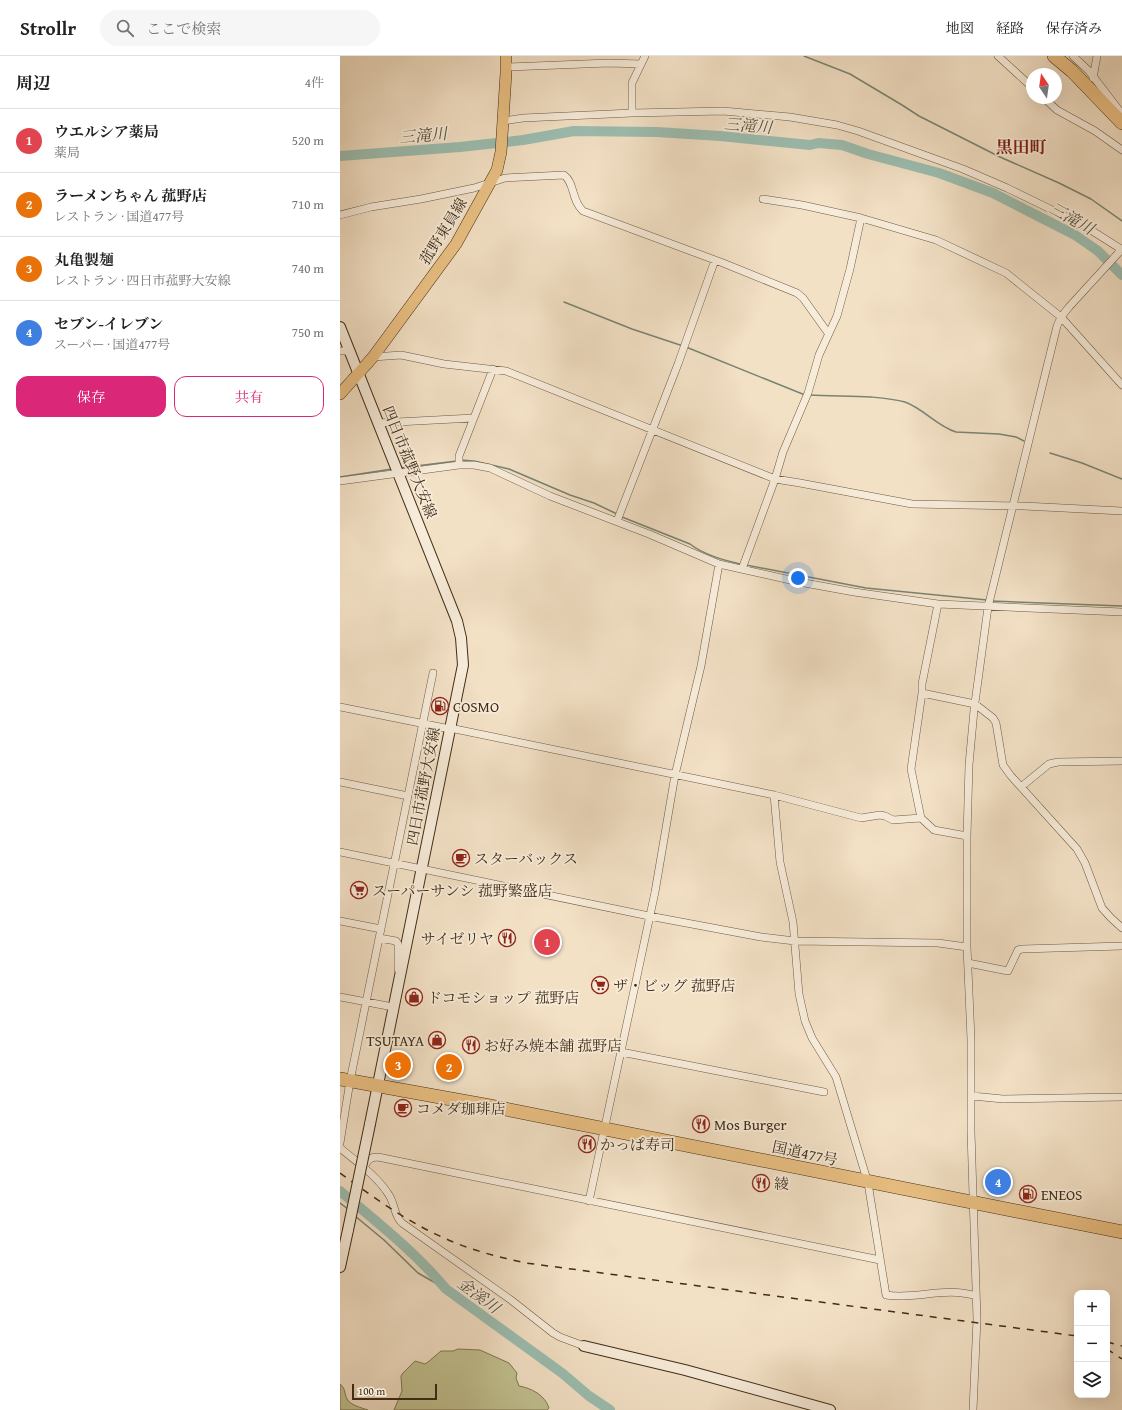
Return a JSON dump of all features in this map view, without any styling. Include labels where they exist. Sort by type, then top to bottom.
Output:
[{"type":"highway","points":[[1054,56],[1072,71],[1122,123]]},
{"type":"highway","name":"国道477号","points":[[345,1080],[455,1099],[604,1128],[1122,1232]]},
{"type":"main road","name":"菰野東員線","points":[[340,394],[374,357],[456,244],[497,170],[501,152],[506,62]]},
{"type":"main road","name":"四日市菰野大安線","points":[[340,327],[345,351],[359,374],[457,621],[461,638],[463,665],[340,1267]]},
{"type":"main road","points":[[584,1346],[685,1370],[830,1410]]},
{"type":"street","points":[[632,113],[631,85],[645,56]]},
{"type":"street","points":[[998,56],[1026,82]]},
{"type":"street","points":[[1073,56],[1089,71],[1122,114]]},
{"type":"street","points":[[1093,78],[1097,56]]},
{"type":"street","points":[[506,62],[641,64]]},
{"type":"street","points":[[1050,104],[1056,110],[1095,131],[1122,150]]},
{"type":"street","points":[[503,123],[523,118],[708,111],[742,112],[790,117],[837,125],[858,131],[956,167],[1007,188],[1083,225],[1121,250],[1061,317],[1057,326],[989,602],[975,704],[969,765],[967,836],[967,947],[971,1039],[971,1132],[977,1319],[973,1410]]},
{"type":"street","points":[[340,215],[371,207],[421,199],[488,184],[505,178],[564,175],[570,182],[575,202],[582,211],[715,260],[797,293],[803,298],[828,333]]},
{"type":"street","points":[[763,199],[802,205],[861,218],[936,240],[1006,273],[1061,317],[1122,385]]},
{"type":"street","points":[[742,566],[783,452],[807,395],[819,355],[836,316],[850,269],[861,218]]},
{"type":"street","points":[[619,517],[715,260]]},
{"type":"street","points":[[374,357],[401,355],[444,364],[493,369],[517,374],[774,479],[912,504],[1013,505],[1122,511]]},
{"type":"street","points":[[459,465],[458,456],[493,369]]},
{"type":"street","points":[[378,423],[473,418]]},
{"type":"street","points":[[340,481],[397,470],[474,465],[490,468],[550,496],[619,517],[719,564],[742,566],[799,582],[854,592],[938,604],[989,602],[1122,612]]},
{"type":"street","points":[[589,1201],[655,892],[675,775],[701,666],[719,564]]},
{"type":"street","points":[[938,604],[922,684],[922,693],[910,769],[921,818],[934,830],[967,836]]},
{"type":"street","points":[[340,1143],[345,1080],[367,1002],[367,995],[433,673]]},
{"type":"street","points":[[922,693],[975,704],[993,718],[996,723],[1002,765],[1077,849],[1085,863],[1102,908],[1122,928]]},
{"type":"street","points":[[340,707],[450,728],[774,795],[860,818],[880,815],[893,820],[921,818]]},
{"type":"street","points":[[1021,787],[1049,764],[1058,762],[1122,762]]},
{"type":"street","points":[[340,782],[408,796]]},
{"type":"street","points":[[774,795],[780,862],[793,922],[799,994],[805,1021],[812,1038],[836,1076],[868,1182],[886,1295],[899,1296],[948,1291],[966,1292],[976,1296]]},
{"type":"street","points":[[340,852],[649,916],[761,937],[795,941],[938,943],[967,947]]},
{"type":"street","points":[[340,921],[381,929]]},
{"type":"street","points":[[379,938],[396,941],[398,944],[396,991]]},
{"type":"street","points":[[968,963],[1008,971],[1018,950],[1022,949],[1122,946]]},
{"type":"street","points":[[340,997],[393,1007]]},
{"type":"street","points":[[621,1052],[824,1092]]},
{"type":"street","points":[[972,1096],[1003,1099],[1122,1097]]},
{"type":"street","points":[[340,1148],[364,1168],[389,1195],[396,1212],[396,1216],[402,1223],[511,1300],[553,1333],[584,1346]]},
{"type":"street","points":[[364,1168],[370,1158],[378,1157],[880,1260]]},
{"type":"shaded area","points":[[458,1349],[480,1350],[509,1363],[517,1373],[516,1378],[519,1386],[528,1388],[537,1393],[544,1399],[549,1408],[547,1410],[394,1410],[402,1391],[401,1376],[415,1361],[425,1364],[441,1351],[453,1351]]},
{"type":"shaded area","points":[[340,1384],[345,1391],[346,1397],[351,1403],[368,1410],[340,1410]]},
{"type":"waterway","points":[[804,56],[850,74],[919,116],[1000,157],[1091,199],[1122,221]]},
{"type":"waterway","name":"三滝川","points":[[340,156],[460,147],[523,140],[574,131],[657,132],[720,136],[810,145],[818,143],[842,145],[868,154],[939,173],[993,193],[1075,235],[1098,251],[1122,275]]},
{"type":"waterway","points":[[564,302],[632,329],[683,346]]},
{"type":"waterway","points":[[686,347],[805,395]]},
{"type":"waterway","points":[[809,395],[871,397],[901,401],[912,405],[943,426],[956,432],[999,434],[1016,437],[1024,441]]},
{"type":"waterway","points":[[1050,453],[1082,463],[1122,479]]},
{"type":"waterway","points":[[461,460],[474,461],[509,469],[570,495],[594,503],[617,514]]},
{"type":"waterway","points":[[399,468],[457,461]]},
{"type":"waterway","points":[[340,477],[392,469]]},
{"type":"waterway","points":[[622,517],[690,544],[708,554],[740,564]]},
{"type":"waterway","points":[[746,565],[866,588],[987,600]]},
{"type":"waterway","points":[[991,601],[1122,606]]},
{"type":"waterway","name":"金溪川","points":[[340,1191],[422,1262],[446,1289],[562,1373],[589,1396],[610,1410]]},
{"type":"waterway","points":[[340,1203],[348,1209]]},
{"type":"waterway","points":[[355,1216],[384,1240],[418,1273],[446,1289]]},
{"type":"railway","points":[[340,1173],[390,1208],[416,1224],[464,1246],[516,1261],[1074,1336]]},
{"type":"railway","points":[[1110,1343],[1122,1346]]},
{"type":"railway","points":[[1110,1351],[1122,1359]]},
{"type":"place","name":"COSMO","points":[[440,706]]},
{"type":"place","name":"スターバックス","points":[[461,858]]},
{"type":"place","name":"スーパーサンシ 菰野繁盛店","points":[[359,890]]},
{"type":"place","name":"サイゼリヤ","points":[[507,938]]},
{"type":"place","name":"ウエルシア薬局","points":[[547,942]]},
{"type":"place","name":"ザ・ビッグ 菰野店","points":[[600,985]]},
{"type":"place","name":"ドコモショップ 菰野店","points":[[414,997]]},
{"type":"place","name":"TSUTAYA","points":[[437,1040]]},
{"type":"place","name":"お好み焼本舗 菰野店","points":[[471,1045]]},
{"type":"place","name":"丸亀製麺","points":[[398,1065]]},
{"type":"place","name":"ラーメンちゃん 菰野店","points":[[449,1067]]},
{"type":"place","name":"コメダ珈琲店","points":[[403,1108]]},
{"type":"place","name":"Mos Burger","points":[[701,1124]]},
{"type":"place","name":"かっぱ寿司","points":[[587,1144]]},
{"type":"place","name":"セブン-イレブン","points":[[998,1182]]},
{"type":"place","name":"綾","points":[[761,1183]]},
{"type":"place","name":"ENEOS","points":[[1028,1194]]},
{"type":"district","name":"黒田町","points":[[1021,146]]}]
